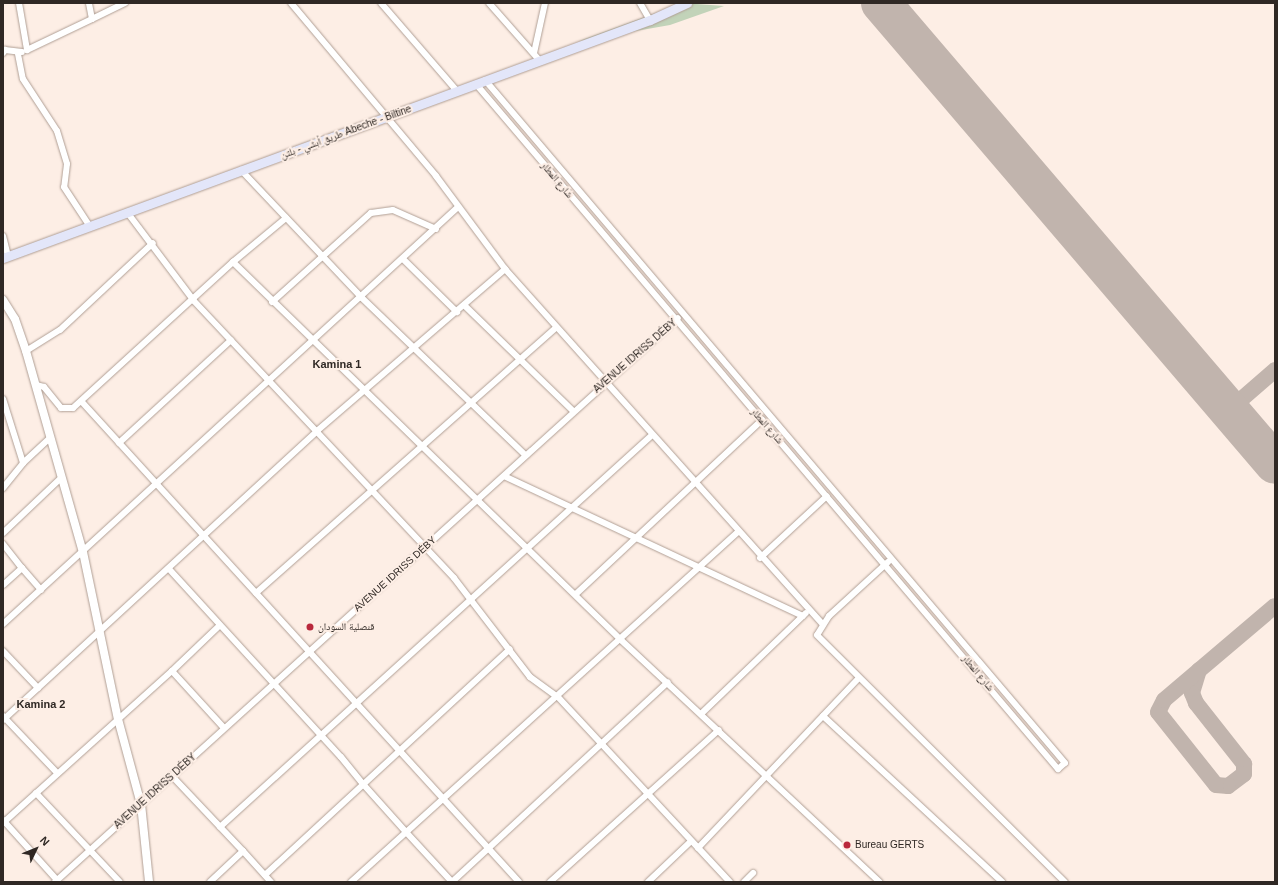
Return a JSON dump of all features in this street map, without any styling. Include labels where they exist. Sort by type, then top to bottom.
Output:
[{"type":"main road","name":"طريق أبشي - بلتن Abeche - Biltine","points":[[6,257],[89,225],[480,82],[536,56],[650,20],[687,3]]},
{"type":"street","points":[[19,3],[27,50]]},
{"type":"street","points":[[89,3],[92,19]]},
{"type":"street","points":[[3,53],[5,50],[18,54],[125,3]]},
{"type":"street","points":[[291,3],[436,176],[457,208],[505,269],[760,558],[822,624]]},
{"type":"street","points":[[381,3],[456,90]]},
{"type":"street","points":[[489,3],[536,56]]},
{"type":"street","points":[[536,56],[545,3]]},
{"type":"street","points":[[640,3],[650,20]]},
{"type":"street","points":[[18,54],[23,79],[57,131],[67,164],[64,187],[89,225]]},
{"type":"street","name":"شارع المطار","points":[[480,82],[572,184],[1065,763],[1058,769],[886,564],[566,190],[480,82]]},
{"type":"street","points":[[241,170],[362,298],[415,347],[525,455]]},
{"type":"street","points":[[566,190],[572,184]]},
{"type":"street","points":[[3,624],[84,552],[312,340],[362,298],[457,208]]},
{"type":"street","points":[[272,302],[323,258],[371,213],[381,210],[394,210],[436,229]]},
{"type":"street","points":[[127,212],[153,243],[194,301],[318,430],[470,597],[530,677],[558,698],[646,794],[730,882]]},
{"type":"street","points":[[36,385],[44,387],[66,411],[82,402],[194,301],[233,262],[286,218]]},
{"type":"street","points":[[3,236],[6,257]]},
{"type":"street","points":[[26,351],[60,330],[153,243]]},
{"type":"street","points":[[403,259],[457,312]]},
{"type":"street","points":[[233,262],[272,302],[476,500],[576,594],[621,640],[702,713],[766,776],[880,882]]},
{"type":"street","points":[[634,270],[639,264]]},
{"type":"street","points":[[57,774],[4,718],[170,570],[318,430],[457,312],[505,269]]},
{"type":"street","points":[[3,300],[15,319],[26,351],[51,437],[60,479],[84,552],[118,719],[141,804],[149,882]]},
{"type":"street","points":[[464,305],[573,411]]},
{"type":"street","name":"AVENUE IDRISS DÉBY","points":[[56,881],[309,651],[425,548],[604,382],[676,319],[683,315]]},
{"type":"street","points":[[256,593],[520,358],[556,328]]},
{"type":"street","points":[[119,443],[231,340]]},
{"type":"street","points":[[3,399],[23,463]]},
{"type":"street","points":[[82,402],[156,485],[205,536],[356,702],[398,751],[519,882]]},
{"type":"street","points":[[576,594],[762,420]]},
{"type":"street","points":[[220,827],[470,597],[652,435]]},
{"type":"street","points":[[3,488],[23,463],[51,437]]},
{"type":"street","points":[[504,476],[803,616]]},
{"type":"street","points":[[3,533],[60,479]]},
{"type":"street","points":[[760,558],[827,496]]},
{"type":"street","points":[[351,882],[558,698],[738,532]]},
{"type":"street","points":[[3,544],[41,590]]},
{"type":"street","points":[[892,559],[822,624],[817,631],[820,640],[1065,882]]},
{"type":"street","points":[[3,585],[22,568]]},
{"type":"street","points":[[170,570],[272,685],[320,734],[452,882],[668,682]]},
{"type":"street","points":[[702,713],[810,610]]},
{"type":"street","points":[[56,881],[4,822],[172,671],[220,625]]},
{"type":"street","points":[[265,875],[510,649]]},
{"type":"street","points":[[3,651],[38,688]]},
{"type":"street","points":[[172,671],[224,728]]},
{"type":"street","points":[[698,848],[858,679]]},
{"type":"street","points":[[823,716],[1002,882]]},
{"type":"street","points":[[550,882],[646,794],[719,730]]},
{"type":"street","points":[[172,776],[271,882]]},
{"type":"street","points":[[36,793],[120,882]]},
{"type":"street","points":[[648,882],[691,841]]},
{"type":"street","points":[[210,882],[243,851]]},
{"type":"street","points":[[744,882],[753,873]]},
{"type":"street","points":[[870,882],[875,877]]},
{"type":"green space","points":[[683,3],[724,6],[670,25],[579,41]]},
{"type":"taxiway","points":[[1229,410],[1275,370]]},
{"type":"taxiway","points":[[1199,670],[1192,693],[1196,703],[1244,764],[1244,774],[1228,786],[1216,785],[1158,712],[1164,700],[1275,606]]},
{"type":"runway","points":[[881,3],[1275,464]]},
{"type":"place","name":"قنصلية السودان","points":[[310,627]]},
{"type":"place","name":"Bureau GERTS","points":[[847,845]]},
{"type":"district","name":"Kamina 1","points":[[337,364]]},
{"type":"district","name":"Kamina 2","points":[[41,704]]}]
